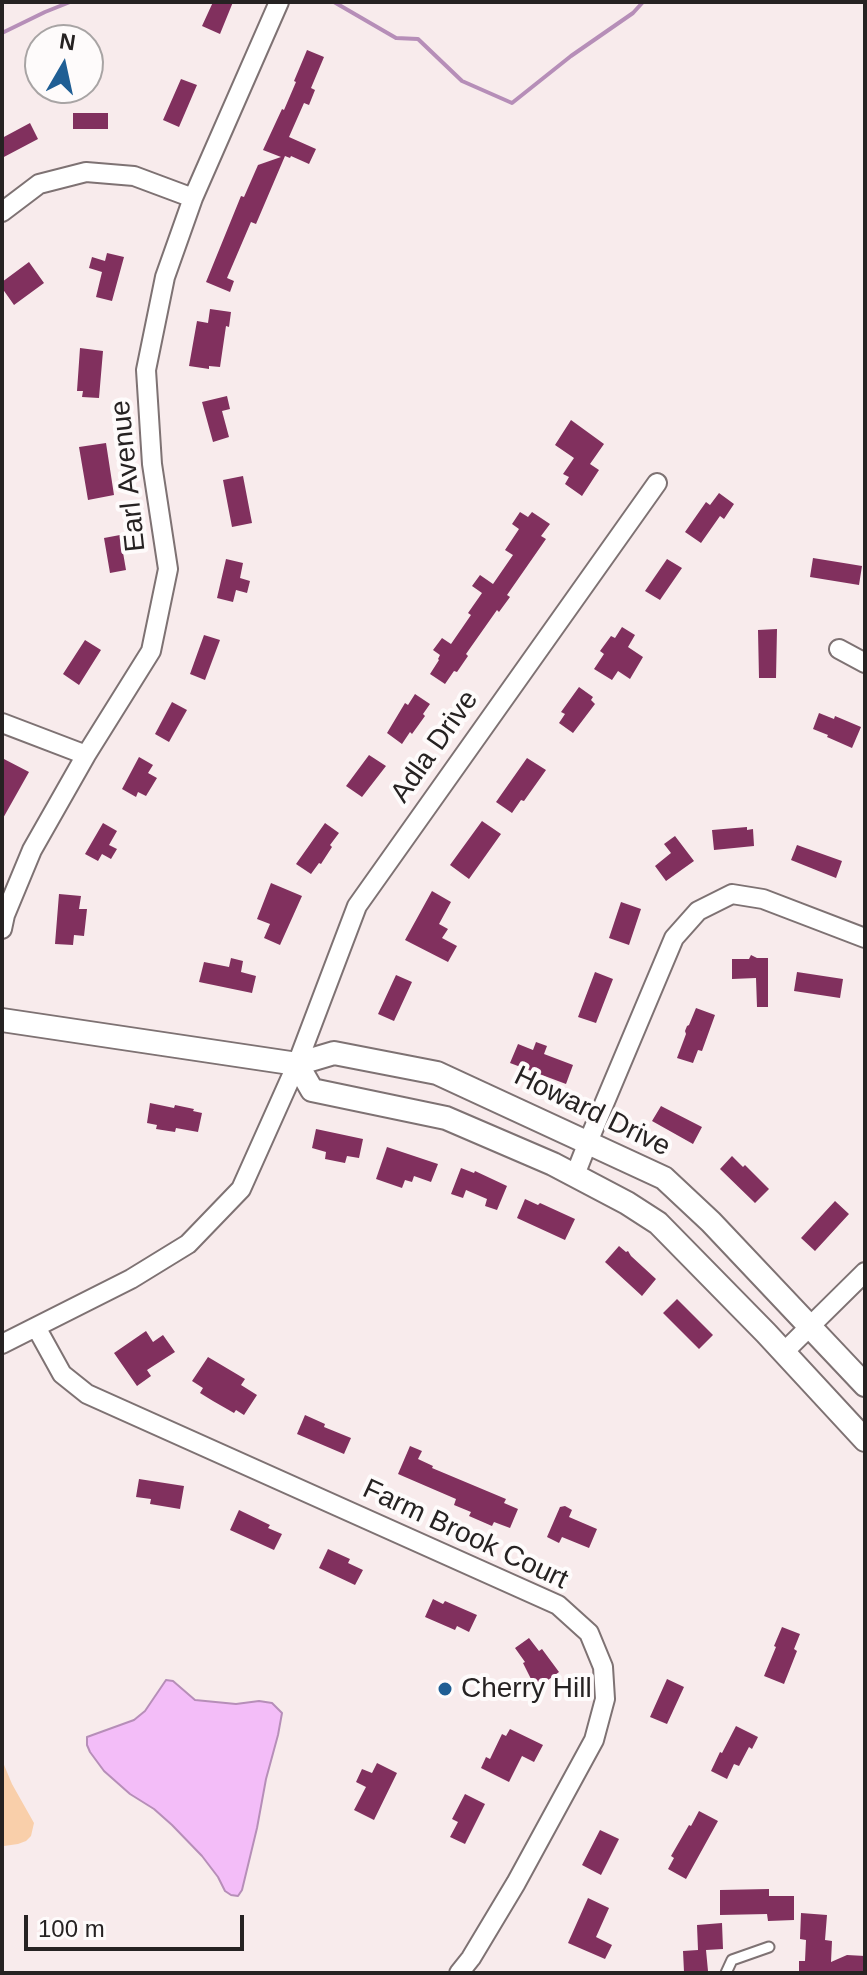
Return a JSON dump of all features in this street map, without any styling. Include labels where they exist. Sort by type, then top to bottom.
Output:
[{"type":"street","name":"Earl Avenue","points":[[2,929],[32,850],[86,755],[151,651],[168,569],[152,464],[146,370],[165,277],[193,198],[279,2]]},
{"type":"street","points":[[2,212],[39,184],[86,172],[134,176],[193,198]]},
{"type":"street","name":"Adla Drive","points":[[2,1344],[131,1279],[188,1244],[241,1189],[297,1064],[357,906],[657,483]]},
{"type":"street","points":[[839,649],[865,663]]},
{"type":"street","points":[[2,723],[86,755]]},
{"type":"street","points":[[575,1175],[674,938],[698,911],[732,894],[763,899],[865,938]]},
{"type":"street","name":"Howard Drive","points":[[2,1020],[297,1064],[334,1053],[437,1073],[664,1178],[711,1222],[865,1385]]},
{"type":"street","points":[[297,1064],[312,1090],[446,1118],[575,1175],[658,1223],[865,1440]]},
{"type":"street","points":[[784,1352],[865,1272]]},
{"type":"street","name":"Farm Brook Court","points":[[36,1327],[62,1374],[87,1394],[558,1605],[589,1633],[603,1667],[605,1699],[594,1740],[516,1883],[459,1973]]},
{"type":"lane","points":[[726,1973],[732,1960],[769,1947]]},
{"type":"shaded area","points":[[166,1680],[173,1681],[195,1700],[236,1704],[259,1701],[272,1703],[282,1713],[257,1828],[238,1896],[225,1891],[202,1856],[172,1825],[104,1771],[87,1745],[87,1737],[134,1720],[145,1711]]},
{"type":"shaded area","points":[[2,1760],[34,1823],[31,1836],[26,1841],[4,1846],[2,1846]]},
{"type":"building","points":[[213,2],[233,2],[220,34],[202,26]]},
{"type":"building","points":[[307,50],[324,57],[311,88],[315,90],[309,105],[304,103],[289,137],[316,149],[309,164],[285,156],[256,224],[251,222],[227,278],[234,281],[230,292],[206,282],[241,196],[244,197],[258,165],[281,157],[263,150],[284,110]]},
{"type":"building","points":[[181,79],[197,85],[179,127],[163,120]]},
{"type":"building","points":[[73,113],[108,113],[108,129],[73,129]]},
{"type":"building","points":[[30,123],[38,139],[2,158],[2,138]]},
{"type":"building","points":[[107,253],[124,257],[112,301],[96,297],[102,272],[89,268],[92,257],[105,261]]},
{"type":"building","points":[[29,262],[44,283],[14,305],[2,288],[2,282]]},
{"type":"building","points":[[210,309],[231,312],[220,367],[189,366],[197,321],[208,323]]},
{"type":"building","points":[[80,348],[103,351],[99,398],[82,397],[83,391],[77,391]]},
{"type":"building","points":[[227,396],[230,409],[222,411],[229,437],[213,442],[202,402]]},
{"type":"building","points":[[571,420],[604,444],[590,464],[599,470],[582,496],[565,484],[569,477],[563,474],[574,458],[555,445]]},
{"type":"building","points":[[106,443],[114,495],[88,500],[79,447]]},
{"type":"building","points":[[243,476],[252,523],[232,527],[223,480]]},
{"type":"building","points":[[719,493],[734,504],[724,519],[720,516],[701,543],[685,532],[706,502],[710,505]]},
{"type":"building","points":[[520,512],[528,517],[532,512],[550,524],[541,536],[546,539],[507,595],[510,597],[499,612],[497,610],[457,672],[454,671],[445,684],[430,674],[440,655],[433,650],[442,638],[451,644],[471,615],[468,613],[482,593],[472,586],[480,575],[493,584],[513,555],[505,550],[519,529],[512,524]]},
{"type":"building","points":[[120,535],[126,570],[110,573],[104,538]]},
{"type":"building","points":[[813,558],[862,566],[859,585],[810,577]]},
{"type":"building","points":[[226,559],[243,563],[240,578],[250,581],[247,593],[236,590],[233,602],[217,598]]},
{"type":"building","points":[[667,559],[682,568],[660,600],[645,591]]},
{"type":"building","points":[[622,627],[635,635],[628,647],[643,657],[630,679],[618,671],[612,680],[594,669],[604,654],[600,651]]},
{"type":"building","points":[[777,629],[776,678],[759,678],[758,630]]},
{"type":"building","points":[[204,635],[220,640],[205,680],[190,674]]},
{"type":"building","points":[[85,640],[101,650],[79,685],[63,674]]},
{"type":"building","points":[[579,687],[593,697],[591,700],[595,704],[573,733],[559,723],[565,714],[561,712]]},
{"type":"building","points":[[415,694],[430,704],[423,714],[425,716],[402,744],[387,733],[405,703],[408,705]]},
{"type":"building","points":[[172,702],[187,710],[169,742],[155,734]]},
{"type":"building","points":[[819,713],[861,727],[852,748],[813,729]]},
{"type":"building","points":[[369,755],[386,766],[362,797],[346,786]]},
{"type":"building","points":[[139,757],[153,765],[148,773],[157,778],[146,796],[138,792],[136,797],[122,789]]},
{"type":"building","points":[[2,758],[29,772],[2,820]]},
{"type":"building","points":[[527,758],[546,770],[512,813],[496,802]]},
{"type":"building","points":[[482,821],[501,834],[469,879],[450,865]]},
{"type":"building","points":[[103,823],[117,831],[109,845],[117,849],[111,859],[102,854],[98,861],[85,854]]},
{"type":"building","points":[[325,823],[339,833],[321,864],[311,874],[296,864]]},
{"type":"building","points":[[747,827],[747,830],[753,829],[754,846],[714,850],[712,830]]},
{"type":"building","points":[[675,836],[694,861],[666,881],[655,866],[671,853],[664,844]]},
{"type":"building","points":[[797,845],[842,861],[836,878],[791,860]]},
{"type":"building","points":[[271,883],[302,896],[280,945],[264,938],[270,924],[257,919]]},
{"type":"building","points":[[432,891],[451,902],[439,924],[448,929],[442,938],[457,946],[448,962],[405,940]]},
{"type":"building","points":[[59,894],[81,896],[79,909],[87,909],[84,936],[74,935],[73,945],[55,944]]},
{"type":"building","points":[[621,902],[641,909],[629,945],[609,938]]},
{"type":"building","points":[[751,955],[768,958],[768,1007],[757,1007],[756,978],[732,979],[732,959],[749,959]]},
{"type":"building","points":[[231,958],[243,961],[241,972],[256,976],[252,993],[199,982],[204,962],[229,967]]},
{"type":"building","points":[[595,972],[613,979],[596,1023],[578,1017]]},
{"type":"building","points":[[797,972],[843,979],[840,998],[794,991]]},
{"type":"building","points":[[396,975],[412,982],[394,1021],[378,1014]]},
{"type":"building","points":[[696,1008],[715,1015],[702,1051],[698,1050],[693,1063],[677,1058]]},
{"type":"building","points":[[536,1042],[547,1046],[544,1054],[573,1065],[566,1084],[510,1063],[518,1044],[533,1050]]},
{"type":"building","points":[[150,1103],[174,1108],[175,1105],[202,1113],[198,1132],[176,1128],[175,1132],[156,1129],[157,1125],[147,1123]]},
{"type":"building","points":[[661,1106],[702,1127],[693,1144],[652,1121]]},
{"type":"building","points":[[316,1129],[363,1139],[359,1158],[347,1156],[345,1163],[325,1159],[326,1152],[312,1148]]},
{"type":"building","points":[[387,1147],[438,1164],[431,1182],[414,1176],[412,1182],[405,1180],[402,1188],[376,1179]]},
{"type":"building","points":[[732,1156],[769,1189],[755,1203],[720,1169]]},
{"type":"building","points":[[461,1168],[507,1186],[497,1210],[485,1206],[487,1199],[466,1190],[463,1198],[451,1194]]},
{"type":"building","points":[[525,1199],[575,1219],[565,1240],[517,1218]]},
{"type":"building","points":[[835,1201],[849,1214],[815,1251],[801,1238]]},
{"type":"building","points":[[619,1246],[656,1279],[642,1296],[605,1262]]},
{"type":"building","points":[[677,1299],[713,1335],[699,1349],[663,1313]]},
{"type":"building","points":[[146,1331],[153,1342],[163,1335],[175,1352],[147,1370],[151,1376],[137,1386],[114,1353]]},
{"type":"building","points":[[208,1357],[245,1379],[241,1385],[257,1395],[244,1415],[236,1410],[234,1413],[200,1393],[203,1388],[192,1381]]},
{"type":"building","points":[[305,1415],[351,1438],[344,1454],[297,1434]]},
{"type":"building","points":[[410,1446],[422,1451],[418,1459],[432,1468],[506,1499],[504,1503],[518,1509],[510,1528],[494,1522],[492,1526],[469,1516],[471,1512],[454,1505],[456,1499],[398,1474]]},
{"type":"building","points":[[139,1479],[184,1486],[180,1509],[150,1504],[151,1499],[136,1497]]},
{"type":"building","points":[[560,1507],[572,1510],[569,1517],[597,1529],[589,1548],[562,1537],[559,1543],[547,1537]]},
{"type":"building","points":[[239,1510],[282,1534],[274,1550],[230,1530]]},
{"type":"building","points":[[328,1549],[350,1559],[348,1563],[363,1570],[355,1585],[319,1568]]},
{"type":"building","points":[[433,1599],[477,1615],[469,1632],[457,1626],[455,1630],[425,1617]]},
{"type":"building","points":[[782,1627],[800,1634],[784,1684],[764,1676]]},
{"type":"building","points":[[529,1638],[539,1651],[542,1649],[559,1672],[533,1691],[527,1682],[531,1679],[525,1662],[515,1648]]},
{"type":"building","points":[[667,1679],[684,1687],[667,1724],[650,1717]]},
{"type":"building","points":[[736,1726],[758,1737],[739,1766],[734,1764],[727,1779],[711,1771]]},
{"type":"building","points":[[510,1729],[543,1745],[534,1762],[522,1756],[509,1782],[481,1768],[486,1757],[490,1759],[502,1734],[506,1736]]},
{"type":"building","points":[[377,1763],[397,1773],[374,1820],[354,1810],[366,1787],[356,1782],[362,1769],[372,1773]]},
{"type":"building","points":[[465,1794],[485,1804],[465,1844],[450,1837],[458,1822],[452,1819]]},
{"type":"building","points":[[699,1811],[718,1821],[686,1879],[668,1869],[674,1858],[671,1856]]},
{"type":"building","points":[[600,1830],[619,1839],[601,1875],[582,1865]]},
{"type":"building","points":[[769,1889],[769,1896],[794,1896],[794,1920],[768,1921],[767,1914],[720,1915],[720,1890]]},
{"type":"building","points":[[588,1898],[609,1908],[596,1937],[612,1945],[605,1959],[568,1943]]},
{"type":"building","points":[[801,1913],[827,1915],[825,1940],[832,1941],[831,1962],[847,1955],[865,1956],[865,1973],[799,1973],[799,1961],[805,1961],[806,1940],[800,1939]]},
{"type":"building","points":[[722,1923],[723,1949],[706,1950],[708,1971],[684,1972],[683,1951],[698,1950],[697,1925]]},
{"type":"waterway","points":[[2,33],[70,2]]},
{"type":"waterway","points":[[334,2],[396,38],[418,39],[462,81],[512,103],[571,56],[633,13],[643,2]]},
{"type":"place","name":"Cherry Hill","points":[[445,1689]]}]
